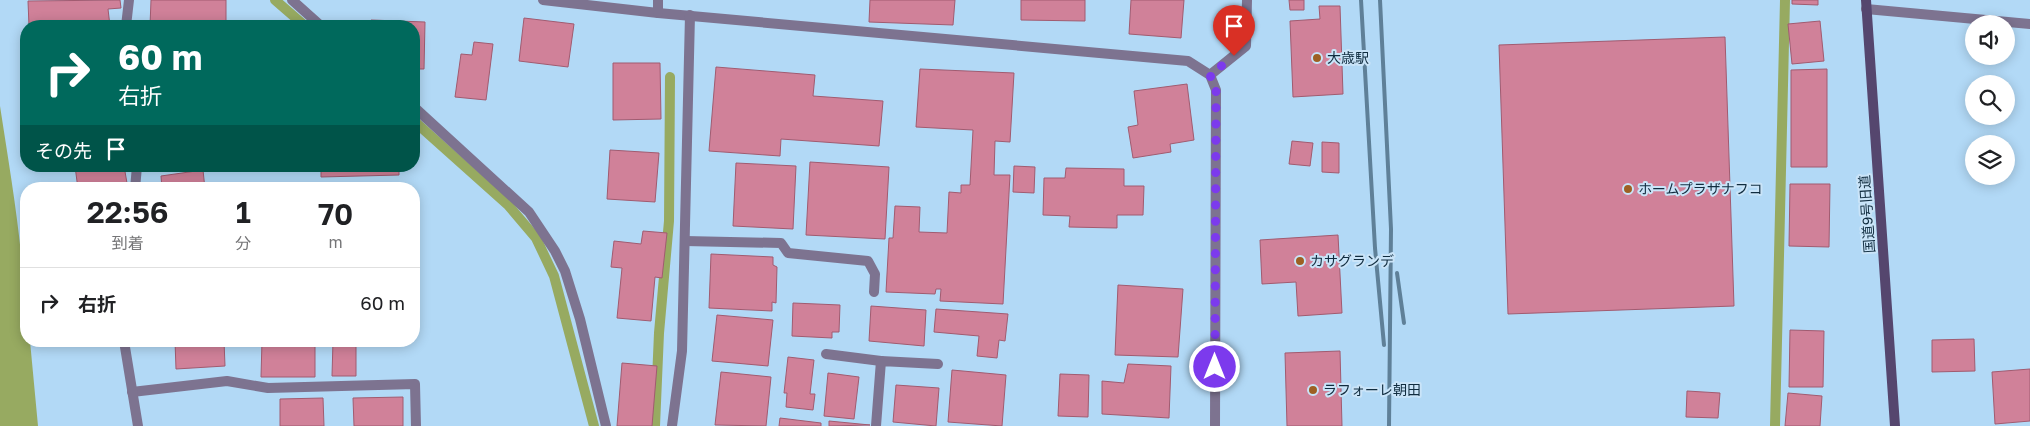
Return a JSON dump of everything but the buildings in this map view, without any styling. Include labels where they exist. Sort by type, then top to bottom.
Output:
[{"type":"street","points":[[127,20],[129,0]]},
{"type":"street","points":[[292,0],[314,20]]},
{"type":"street","points":[[542,0],[658,13],[1188,61],[1210,75],[1216,90],[1214,426]]},
{"type":"street","points":[[658,0],[658,13]]},
{"type":"street","points":[[1210,75],[1246,46],[1247,0]]},
{"type":"street","points":[[1866,5],[2030,24]]},
{"type":"street","name":"国道9号旧道","points":[[1866,5],[1895,426]]},
{"type":"street","points":[[672,426],[682,351],[690,15]]},
{"type":"street","points":[[420,112],[529,212],[555,251],[565,271],[580,318],[606,426]]},
{"type":"street","points":[[685,241],[781,243],[788,253],[868,261],[876,274],[874,292]]},
{"type":"street","points":[[125,347],[138,426]]},
{"type":"street","points":[[826,354],[881,361],[938,364]]},
{"type":"street","points":[[876,426],[881,361]]},
{"type":"street","points":[[132,392],[227,381],[268,388],[415,384],[416,426]]},
{"type":"shaded area","points":[[0,106],[20,242],[20,347],[31,347],[38,426],[0,426]]},
{"type":"waterway","points":[[275,0],[298,20]]},
{"type":"waterway","points":[[1775,426],[1785,0]]},
{"type":"waterway","points":[[655,426],[659,333],[669,221],[670,77]]},
{"type":"waterway","points":[[420,126],[508,205],[536,238],[554,276],[594,426]]},
{"type":"railway","points":[[1361,0],[1375,248],[1384,345]]},
{"type":"railway","points":[[1380,0],[1391,229],[1389,426]]},
{"type":"railway","points":[[1397,273],[1404,323]]},
{"type":"place","name":"大歳駅","points":[[1317,58]]},
{"type":"place","name":"ホームプラザナフコ","points":[[1628,189]]},
{"type":"place","name":"カサグランデ","points":[[1300,261]]},
{"type":"place","name":"ラフォーレ朝田","points":[[1313,390]]},
{"type":"route","points":[[1215,367],[1216,90],[1210,75],[1234,56]]}]
